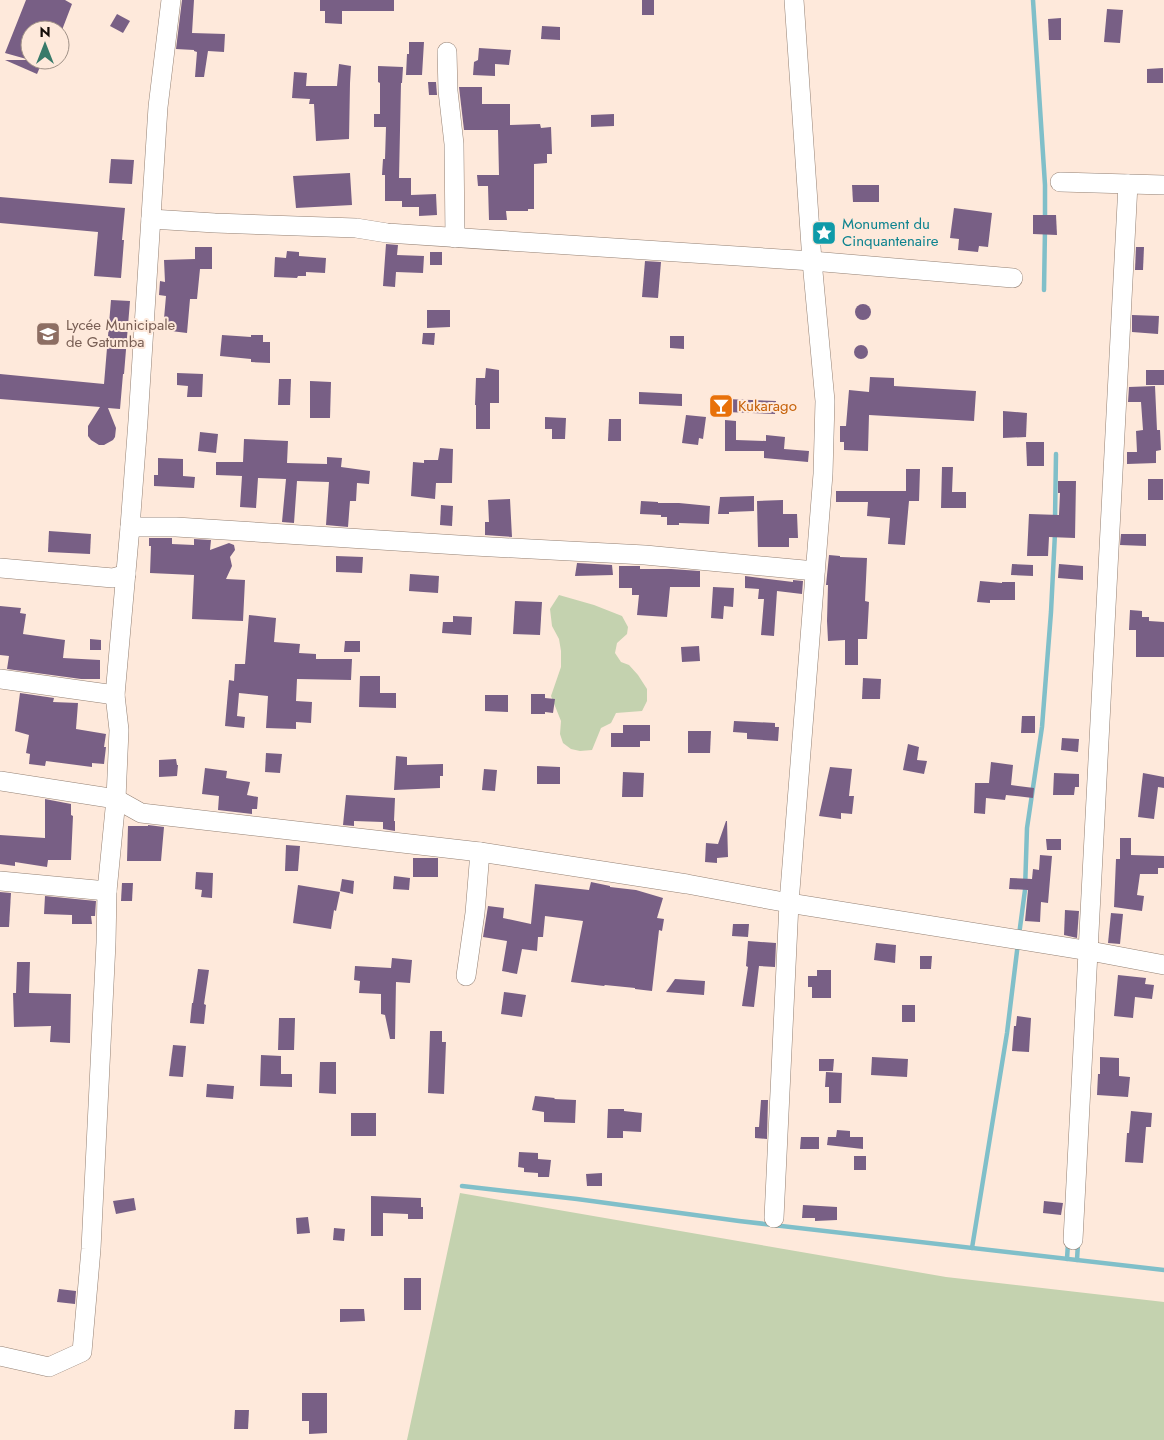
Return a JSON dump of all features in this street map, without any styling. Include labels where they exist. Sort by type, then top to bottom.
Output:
[{"type":"street","points":[[0,1356],[49,1367],[82,1352],[91,1249],[107,891],[116,799],[119,730],[115,695],[130,528],[158,107],[171,0]]},
{"type":"street","points":[[774,1218],[789,902],[823,474],[825,401],[812,261],[794,0]]},
{"type":"street","points":[[447,52],[448,91],[454,144],[455,238]]},
{"type":"street","points":[[1060,182],[1164,185]]},
{"type":"street","points":[[1072,1240],[1128,184]]},
{"type":"street","points":[[150,219],[356,228],[387,233],[812,261],[1013,278]]},
{"type":"street","points":[[130,528],[176,527],[645,555],[815,571]]},
{"type":"street","points":[[0,568],[113,578],[126,574]]},
{"type":"street","points":[[0,679],[115,695]]},
{"type":"street","points":[[0,781],[116,799],[141,813],[480,852],[678,882],[1164,965]]},
{"type":"street","points":[[466,976],[475,913],[480,852]]},
{"type":"street","points":[[0,881],[107,891]]},
{"type":"green space","points":[[559,595],[594,605],[622,616],[628,627],[627,634],[617,643],[615,653],[621,662],[629,665],[638,675],[647,689],[647,701],[642,711],[616,713],[611,723],[601,728],[592,750],[580,751],[571,749],[563,743],[560,734],[561,721],[551,696],[561,667],[561,651],[559,639],[552,626],[550,609]]},
{"type":"green space","points":[[460,1193],[946,1277],[1164,1302],[1164,1440],[407,1440]]},
{"type":"building","points":[[26,0],[65,0],[72,4],[66,20],[20,20],[20,57],[5,53]]},
{"type":"building","points":[[182,0],[194,0],[192,33],[225,34],[224,52],[208,51],[204,77],[195,77],[197,52],[194,50],[176,49]]},
{"type":"building","points":[[320,0],[394,0],[394,11],[342,11],[342,24],[325,23],[325,11],[320,11]]},
{"type":"building","points":[[642,0],[654,0],[654,15],[642,15]]},
{"type":"building","points":[[1107,9],[1123,10],[1120,43],[1104,42]]},
{"type":"building","points":[[117,14],[130,21],[123,33],[110,26]]},
{"type":"building","points":[[1061,18],[1061,40],[1049,40],[1048,19]]},
{"type":"building","points":[[542,26],[560,27],[560,40],[541,39]]},
{"type":"building","points":[[409,42],[424,42],[422,75],[406,75]]},
{"type":"building","points":[[479,48],[511,50],[509,65],[495,64],[495,76],[473,75],[474,62],[478,60]]},
{"type":"building","points":[[5,60],[20,60],[20,67]]},
{"type":"building","points":[[339,64],[351,66],[349,139],[316,141],[314,104],[309,104],[310,99],[292,98],[294,72],[307,73],[306,86],[337,86]]},
{"type":"building","points":[[378,66],[403,67],[399,178],[411,178],[411,195],[436,194],[437,215],[419,216],[419,207],[402,207],[402,201],[385,201],[385,175],[382,175],[383,159],[385,159],[386,127],[374,127],[374,114],[380,114]]},
{"type":"building","points":[[1163,68],[1163,83],[1147,83],[1147,69]]},
{"type":"building","points":[[28,70],[39,70],[37,74]]},
{"type":"building","points":[[428,82],[436,82],[437,95],[429,95]]},
{"type":"building","points":[[459,87],[482,87],[482,104],[510,104],[510,125],[540,124],[541,128],[551,127],[552,154],[547,154],[547,163],[534,164],[534,209],[528,209],[528,211],[506,211],[507,220],[489,220],[488,186],[478,186],[477,175],[499,175],[498,130],[464,130]]},
{"type":"building","points":[[614,114],[614,126],[591,127],[591,115]]},
{"type":"building","points":[[111,159],[134,160],[132,184],[109,183]]},
{"type":"building","points":[[350,173],[352,205],[296,208],[293,176]]},
{"type":"building","points":[[852,185],[879,185],[879,202],[853,202]]},
{"type":"building","points":[[0,197],[125,208],[121,278],[94,276],[98,232],[0,223]]},
{"type":"building","points":[[954,208],[992,213],[988,247],[979,246],[978,252],[958,250],[959,239],[950,238]]},
{"type":"building","points":[[1033,215],[1056,215],[1057,235],[1033,234]]},
{"type":"building","points":[[386,244],[398,245],[397,255],[424,256],[423,273],[396,272],[395,287],[383,286]]},
{"type":"building","points":[[195,247],[212,247],[212,269],[200,269],[197,299],[190,299],[187,333],[163,330],[166,296],[159,295],[160,281],[165,282],[164,260],[195,259]]},
{"type":"building","points":[[1136,247],[1144,247],[1143,270],[1135,270]]},
{"type":"building","points":[[287,251],[299,252],[299,256],[326,258],[325,273],[306,272],[306,276],[298,276],[297,278],[274,277],[275,257],[286,258]]},
{"type":"building","points":[[430,252],[442,252],[442,265],[430,265]]},
{"type":"building","points":[[645,261],[661,262],[658,298],[642,297]]},
{"type":"building","points":[[111,300],[130,301],[120,409],[108,408],[116,428],[113,440],[104,445],[99,445],[88,436],[88,426],[100,407],[0,399],[0,374],[104,384]]},
{"type":"building","points":[[860,304],[866,304],[871,309],[869,318],[860,320],[855,315],[855,309]]},
{"type":"building","points":[[427,310],[450,310],[450,327],[427,328]]},
{"type":"building","points":[[1132,315],[1159,316],[1158,334],[1132,332]]},
{"type":"building","points":[[423,333],[435,333],[434,345],[422,344]]},
{"type":"building","points":[[222,335],[251,337],[251,335],[263,335],[263,342],[270,342],[270,363],[251,362],[251,359],[220,356]]},
{"type":"building","points":[[670,336],[684,336],[684,349],[670,348]]},
{"type":"building","points":[[858,345],[864,345],[868,352],[864,359],[858,359],[854,355],[854,349]]},
{"type":"building","points":[[486,368],[499,370],[499,403],[490,403],[490,429],[476,429],[476,378],[485,378]]},
{"type":"building","points":[[1146,370],[1164,370],[1164,385],[1146,385]]},
{"type":"building","points":[[177,373],[203,374],[202,397],[187,397],[188,386],[177,385]]},
{"type":"building","points":[[870,377],[894,378],[894,386],[976,391],[974,421],[869,415],[868,451],[844,450],[844,442],[840,442],[840,426],[846,426],[849,390],[869,392]]},
{"type":"building","points":[[279,379],[291,379],[290,405],[278,405]]},
{"type":"building","points":[[310,381],[331,382],[330,418],[310,418]]},
{"type":"building","points":[[1155,386],[1157,430],[1160,430],[1161,450],[1156,451],[1156,463],[1127,464],[1127,452],[1137,452],[1136,431],[1143,430],[1141,402],[1128,402],[1129,387]]},
{"type":"building","points":[[639,392],[682,394],[682,406],[639,404]]},
{"type":"building","points":[[726,399],[776,401],[775,414],[726,412]]},
{"type":"building","points":[[1003,411],[1027,413],[1026,437],[1003,438]]},
{"type":"building","points":[[686,415],[706,417],[703,439],[699,438],[698,445],[682,443]]},
{"type":"building","points":[[545,417],[566,418],[565,439],[552,439],[552,429],[545,429]]},
{"type":"building","points":[[609,419],[621,419],[621,441],[608,441]]},
{"type":"building","points":[[725,420],[736,421],[736,440],[766,441],[766,435],[785,437],[784,449],[809,451],[808,462],[764,458],[764,451],[725,451]]},
{"type":"building","points":[[200,432],[218,434],[216,453],[198,451]]},
{"type":"building","points":[[244,439],[288,441],[287,463],[327,464],[327,457],[342,458],[341,467],[370,471],[369,484],[357,483],[356,501],[350,501],[348,527],[326,525],[329,482],[297,481],[294,523],[282,522],[286,479],[258,478],[256,508],[240,507],[242,476],[216,475],[216,462],[243,462]]},
{"type":"building","points":[[1026,442],[1044,442],[1044,466],[1027,466]]},
{"type":"building","points":[[440,448],[453,449],[452,483],[436,483],[435,499],[411,496],[413,462],[424,463],[424,460],[438,460]]},
{"type":"building","points":[[158,458],[183,459],[183,476],[195,477],[194,488],[154,486],[154,475],[158,475]]},
{"type":"building","points":[[942,467],[953,467],[952,492],[966,492],[966,508],[941,508]]},
{"type":"building","points":[[906,469],[920,469],[919,501],[909,501],[905,545],[888,544],[890,518],[867,516],[868,502],[836,502],[836,491],[906,491]]},
{"type":"building","points":[[1148,479],[1163,479],[1163,500],[1148,500]]},
{"type":"building","points":[[1058,481],[1076,481],[1075,538],[1049,537],[1048,556],[1027,556],[1029,514],[1059,515],[1060,493],[1058,493]]},
{"type":"building","points":[[754,496],[754,511],[718,514],[720,497]]},
{"type":"building","points":[[510,499],[512,537],[485,535],[485,522],[489,522],[488,500]]},
{"type":"building","points":[[783,500],[783,514],[797,514],[798,538],[789,538],[789,547],[758,547],[757,501]]},
{"type":"building","points":[[641,501],[710,506],[709,524],[679,523],[679,525],[667,525],[667,517],[640,514]]},
{"type":"building","points":[[441,505],[453,506],[452,526],[440,525]]},
{"type":"building","points":[[49,531],[91,534],[90,554],[48,552]]},
{"type":"building","points":[[1121,534],[1146,534],[1146,546],[1120,545]]},
{"type":"building","points":[[149,538],[172,538],[172,544],[194,545],[194,539],[211,540],[210,550],[229,543],[234,545],[235,550],[230,557],[232,566],[226,579],[245,580],[243,621],[192,619],[194,575],[150,573],[151,546],[149,546]]},
{"type":"building","points":[[829,555],[867,558],[865,601],[869,602],[867,639],[858,639],[858,665],[845,665],[845,640],[828,641],[828,585],[826,585]]},
{"type":"building","points":[[336,556],[363,557],[362,573],[336,572]]},
{"type":"building","points":[[577,563],[612,565],[613,575],[575,576]]},
{"type":"building","points":[[1012,564],[1033,565],[1033,576],[1011,575]]},
{"type":"building","points":[[1059,564],[1083,566],[1083,580],[1058,578]]},
{"type":"building","points":[[619,566],[640,566],[640,569],[700,571],[700,587],[670,587],[667,617],[637,615],[639,595],[632,595],[632,588],[619,588]]},
{"type":"building","points":[[410,574],[439,576],[438,593],[409,591]]},
{"type":"building","points":[[745,576],[793,582],[793,580],[803,581],[802,594],[777,591],[774,636],[761,635],[764,599],[758,599],[759,589],[745,588]]},
{"type":"building","points":[[980,581],[1015,582],[1015,600],[990,600],[990,603],[977,602]]},
{"type":"building","points":[[713,587],[734,588],[733,607],[724,606],[723,619],[711,618]]},
{"type":"building","points":[[515,601],[542,602],[540,635],[513,634]]},
{"type":"building","points":[[0,606],[21,608],[20,613],[26,614],[23,634],[65,640],[63,658],[100,660],[100,679],[81,679],[7,669],[9,656],[0,655]]},
{"type":"building","points":[[1130,610],[1142,611],[1142,617],[1149,617],[1149,621],[1164,622],[1164,657],[1136,657],[1136,630],[1129,630]]},
{"type":"building","points":[[249,615],[276,618],[274,642],[300,644],[299,653],[316,654],[316,659],[352,659],[351,680],[297,679],[296,701],[312,702],[311,723],[296,722],[296,729],[266,728],[268,696],[239,693],[237,716],[245,717],[244,728],[225,726],[229,680],[234,681],[235,664],[245,664]]},
{"type":"building","points":[[453,616],[472,617],[471,635],[442,633],[443,622],[453,622]]},
{"type":"building","points":[[90,639],[101,640],[101,650],[90,650]]},
{"type":"building","points":[[345,641],[360,641],[360,652],[344,652]]},
{"type":"building","points":[[699,646],[700,661],[682,662],[681,647]]},
{"type":"building","points":[[360,676],[380,676],[380,693],[396,693],[396,708],[359,707]]},
{"type":"building","points":[[863,678],[881,679],[880,699],[862,699]]},
{"type":"building","points":[[20,693],[54,698],[53,702],[78,703],[76,729],[106,734],[104,764],[92,763],[92,767],[46,761],[45,766],[29,764],[30,754],[26,753],[29,735],[15,731]]},
{"type":"building","points":[[531,694],[545,694],[545,698],[555,699],[553,713],[531,714]]},
{"type":"building","points":[[485,695],[508,695],[508,712],[485,711]]},
{"type":"building","points":[[1022,716],[1035,716],[1035,733],[1021,733]]},
{"type":"building","points":[[734,721],[775,723],[775,727],[779,727],[778,741],[747,739],[747,733],[733,732]]},
{"type":"building","points":[[623,725],[650,725],[650,741],[640,741],[640,747],[611,747],[611,733],[623,733]]},
{"type":"building","points":[[688,731],[711,731],[710,753],[688,753]]},
{"type":"building","points":[[1062,738],[1079,739],[1078,752],[1061,750]]},
{"type":"building","points":[[908,744],[919,747],[917,760],[927,761],[924,774],[903,770]]},
{"type":"building","points":[[266,753],[282,754],[280,773],[265,772]]},
{"type":"building","points":[[396,756],[407,757],[407,765],[443,764],[440,788],[394,790]]},
{"type":"building","points":[[176,759],[178,765],[177,776],[159,777],[159,760]]},
{"type":"building","points":[[991,762],[1013,765],[1011,785],[1034,788],[1033,798],[1006,795],[1005,800],[986,798],[985,814],[974,813],[975,783],[989,783]]},
{"type":"building","points":[[537,766],[560,767],[560,784],[537,784]]},
{"type":"building","points":[[830,767],[852,769],[849,796],[854,796],[852,814],[841,813],[841,819],[819,816]]},
{"type":"building","points":[[205,768],[227,771],[226,778],[250,782],[247,795],[258,797],[257,809],[252,809],[252,814],[218,810],[219,796],[202,794]]},
{"type":"building","points":[[484,769],[497,770],[495,791],[482,790]]},
{"type":"building","points":[[623,772],[644,773],[643,797],[622,797]]},
{"type":"building","points":[[1054,773],[1079,774],[1079,787],[1075,787],[1074,795],[1053,795]]},
{"type":"building","points":[[1143,773],[1164,777],[1164,788],[1158,787],[1154,819],[1138,817]]},
{"type":"building","points":[[346,795],[395,798],[395,831],[383,829],[383,822],[354,821],[354,826],[343,825]]},
{"type":"building","points":[[45,799],[71,804],[71,815],[73,816],[71,860],[48,860],[47,867],[15,862],[15,866],[0,864],[0,835],[45,838]]},
{"type":"building","points":[[726,821],[728,857],[717,858],[717,863],[705,862],[706,843],[718,844]]},
{"type":"building","points":[[148,825],[164,827],[161,861],[127,861],[128,826]]},
{"type":"building","points":[[1120,838],[1131,838],[1131,855],[1164,856],[1164,868],[1158,868],[1158,874],[1140,874],[1137,895],[1144,896],[1142,911],[1114,907],[1116,859],[1120,859]]},
{"type":"building","points":[[1046,839],[1061,839],[1061,850],[1047,850]]},
{"type":"building","points":[[286,845],[300,846],[298,871],[285,871]]},
{"type":"building","points":[[1040,855],[1052,856],[1048,903],[1041,902],[1040,922],[1025,921],[1028,890],[1009,889],[1010,878],[1032,879],[1033,869],[1039,870]]},
{"type":"building","points":[[413,858],[438,858],[438,877],[413,877]]},
{"type":"building","points":[[196,872],[213,873],[212,898],[201,897],[202,890],[195,889]]},
{"type":"building","points":[[394,876],[410,878],[409,890],[393,889]]},
{"type":"building","points":[[342,879],[354,881],[353,894],[340,891]]},
{"type":"building","points":[[591,882],[610,887],[636,890],[663,898],[657,918],[664,919],[662,931],[659,930],[652,991],[571,982],[583,921],[545,916],[543,937],[538,937],[537,951],[522,949],[517,974],[502,971],[507,941],[483,937],[488,906],[504,908],[503,918],[531,924],[535,884],[589,890]]},
{"type":"building","points":[[122,883],[133,883],[132,901],[121,901]]},
{"type":"building","points":[[298,885],[340,892],[336,911],[334,910],[331,929],[293,923]]},
{"type":"building","points":[[0,892],[11,893],[9,927],[0,927]]},
{"type":"building","points":[[45,896],[96,901],[95,916],[91,916],[92,924],[72,924],[72,915],[44,914]]},
{"type":"building","points":[[1065,910],[1079,911],[1077,938],[1064,935]]},
{"type":"building","points":[[1111,913],[1123,914],[1120,944],[1108,943]]},
{"type":"building","points":[[733,924],[749,924],[748,937],[732,936]]},
{"type":"building","points":[[748,941],[776,943],[775,967],[759,966],[754,1007],[742,1006],[748,967],[746,966]]},
{"type":"building","points":[[876,943],[896,945],[895,963],[874,960]]},
{"type":"building","points":[[920,956],[932,956],[931,969],[920,969]]},
{"type":"building","points":[[392,958],[412,960],[410,983],[396,982],[395,1039],[390,1039],[385,1015],[381,1014],[381,994],[359,993],[360,981],[354,980],[355,966],[391,968]]},
{"type":"building","points":[[17,962],[30,962],[29,993],[71,994],[70,1043],[50,1042],[51,1026],[14,1027],[13,993],[16,993]]},
{"type":"building","points":[[198,969],[209,970],[204,1004],[206,1005],[204,1024],[190,1023]]},
{"type":"building","points":[[817,970],[831,970],[831,998],[812,998],[812,987],[808,987],[808,976],[817,976]]},
{"type":"building","points":[[1118,975],[1146,978],[1145,984],[1154,985],[1152,999],[1135,997],[1133,1018],[1114,1016]]},
{"type":"building","points":[[675,979],[705,981],[704,995],[666,992]]},
{"type":"building","points":[[504,992],[526,995],[522,1017],[501,1014]]},
{"type":"building","points":[[902,1005],[915,1005],[915,1022],[902,1022]]},
{"type":"building","points":[[1017,1016],[1031,1018],[1029,1052],[1012,1051],[1014,1026],[1016,1026]]},
{"type":"building","points":[[279,1018],[295,1018],[294,1050],[278,1050]]},
{"type":"building","points":[[430,1031],[442,1031],[442,1042],[446,1042],[444,1094],[428,1093]]},
{"type":"building","points":[[173,1045],[186,1046],[183,1077],[169,1076]]},
{"type":"building","points":[[261,1055],[281,1056],[281,1074],[292,1074],[292,1087],[260,1086]]},
{"type":"building","points":[[872,1057],[908,1059],[907,1077],[871,1075]]},
{"type":"building","points":[[1100,1057],[1119,1058],[1119,1076],[1130,1077],[1128,1097],[1097,1095]]},
{"type":"building","points":[[819,1059],[834,1059],[833,1071],[819,1071]]},
{"type":"building","points":[[320,1062],[336,1062],[336,1094],[319,1093]]},
{"type":"building","points":[[826,1072],[842,1073],[841,1103],[829,1103],[829,1087],[825,1087]]},
{"type":"building","points":[[207,1084],[234,1086],[233,1099],[206,1097]]},
{"type":"building","points":[[535,1096],[576,1100],[575,1123],[544,1122],[544,1112],[532,1110]]},
{"type":"building","points":[[761,1100],[768,1100],[767,1139],[755,1138],[755,1127],[759,1127]]},
{"type":"building","points":[[608,1109],[624,1109],[624,1111],[642,1113],[641,1132],[623,1131],[623,1138],[607,1138]]},
{"type":"building","points":[[1131,1111],[1152,1113],[1151,1127],[1146,1127],[1143,1163],[1125,1162]]},
{"type":"building","points":[[351,1113],[376,1113],[376,1136],[351,1136]]},
{"type":"building","points":[[837,1130],[850,1131],[850,1137],[863,1137],[863,1149],[827,1145],[828,1137],[836,1137]]},
{"type":"building","points":[[801,1137],[819,1137],[819,1149],[800,1149]]},
{"type":"building","points":[[519,1152],[538,1153],[538,1159],[551,1160],[549,1177],[538,1177],[538,1173],[524,1172],[524,1168],[518,1167]]},
{"type":"building","points":[[854,1156],[866,1156],[866,1170],[854,1170]]},
{"type":"building","points":[[602,1173],[602,1186],[587,1186],[586,1174]]},
{"type":"building","points":[[371,1196],[421,1198],[423,1219],[408,1219],[408,1214],[383,1213],[383,1236],[371,1236]]},
{"type":"building","points":[[134,1198],[136,1210],[116,1214],[113,1201]]},
{"type":"building","points":[[1044,1201],[1063,1203],[1061,1215],[1043,1213]]},
{"type":"building","points":[[803,1205],[837,1207],[837,1220],[815,1221],[815,1218],[802,1218]]},
{"type":"building","points":[[308,1217],[310,1233],[297,1234],[296,1218]]},
{"type":"building","points":[[334,1228],[345,1229],[344,1241],[333,1240]]},
{"type":"building","points":[[404,1278],[421,1278],[421,1310],[404,1310]]},
{"type":"building","points":[[59,1289],[76,1291],[75,1304],[57,1302]]},
{"type":"building","points":[[340,1309],[364,1309],[365,1321],[340,1322]]},
{"type":"building","points":[[302,1393],[327,1393],[327,1433],[309,1434],[309,1421],[302,1421]]},
{"type":"building","points":[[235,1410],[249,1410],[248,1429],[234,1429]]},
{"type":"waterway","points":[[1033,0],[1045,185],[1045,221]]},
{"type":"waterway","points":[[1044,290],[1045,229]]},
{"type":"waterway","points":[[1055,520],[1056,454]]},
{"type":"waterway","points":[[1019,935],[1025,890],[1027,828],[1042,727],[1055,533]]},
{"type":"waterway","points":[[972,1248],[1007,1033],[1018,943]]},
{"type":"waterway","points":[[462,1186],[577,1199],[739,1221],[1164,1270]]},
{"type":"waterway","points":[[1067,1259],[1068,1243]]},
{"type":"waterway","points":[[1077,1260],[1078,1243]]},
{"type":"place","name":"Monument du Cinquantenaire","points":[[824,233]]},
{"type":"place","name":"Lycée Municipale de Gatumba","points":[[48,334]]},
{"type":"place","name":"Kukarago","points":[[721,406]]}]
